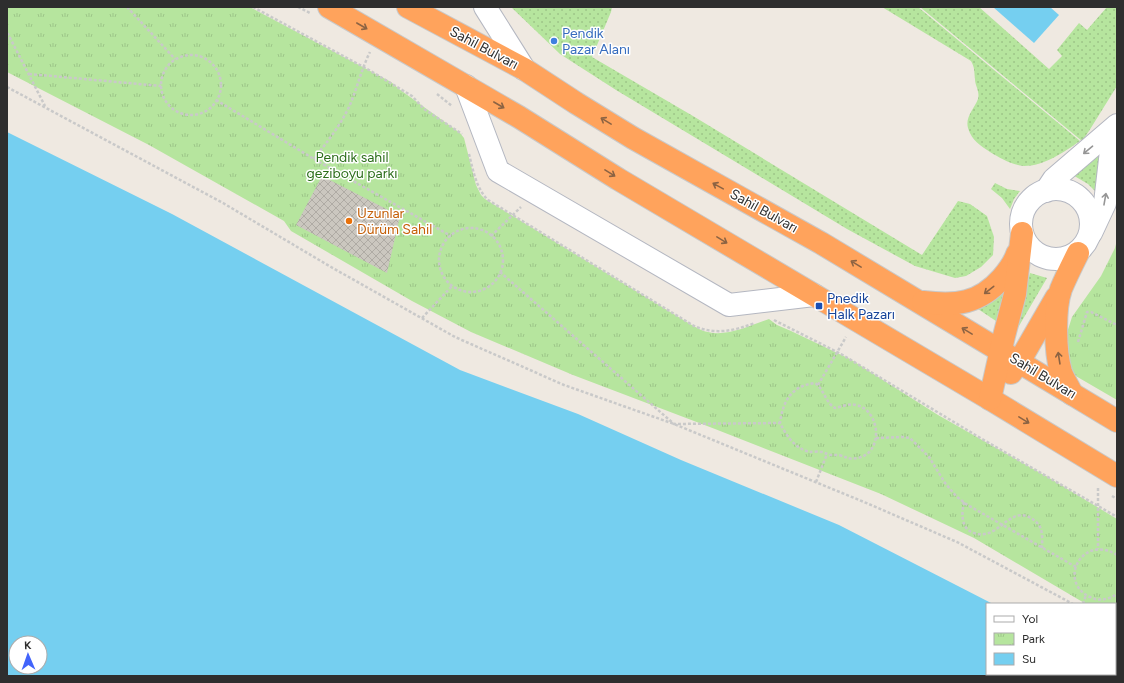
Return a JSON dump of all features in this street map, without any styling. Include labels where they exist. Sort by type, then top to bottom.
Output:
[{"type":"highway","points":[[329,7],[519,116],[618,179],[990,399],[1117,476]]},
{"type":"highway","name":"Sahil Bulvarı","points":[[408,7],[524,69],[576,104],[633,138],[821,244],[1117,421]]},
{"type":"highway","points":[[917,301],[952,304],[968,301],[984,294],[996,285],[1010,267],[1016,256],[1022,234]]},
{"type":"highway","points":[[990,399],[1014,294],[1022,234]]},
{"type":"highway","points":[[990,399],[1019,362],[1060,291],[1078,253]]},
{"type":"highway","points":[[1060,291],[1057,311],[1056,339],[1058,360],[1062,374],[1072,394]]},
{"type":"street","points":[[485,7],[524,69]]},
{"type":"street","points":[[466,86],[498,171],[729,305],[814,295]]},
{"type":"street","points":[[1046,191],[1054,179],[1117,126]]},
{"type":"street","points":[[1091,234],[1092,223],[1090,212],[1084,202],[1067,190],[1056,189],[1036,195],[1028,203],[1023,212],[1021,223],[1022,234],[1027,244],[1035,252],[1045,258],[1056,260],[1067,258],[1078,253],[1086,245],[1091,234],[1105,203],[1112,142],[1117,126]]},
{"type":"path","points":[[127,7],[175,59]]},
{"type":"path","points":[[7,35],[8,34],[46,107]]},
{"type":"path","points":[[314,159],[336,130],[348,108],[371,48]]},
{"type":"path","points":[[187,54],[197,55],[214,65],[219,73],[221,82],[220,92],[210,108],[193,115],[176,111],[168,105],[163,98],[160,86],[164,70],[170,62],[187,54]]},
{"type":"path","points":[[29,74],[160,86]]},
{"type":"path","points":[[7,87],[223,203],[331,268],[456,337],[564,385],[674,424],[957,542],[1071,603]]},
{"type":"path","points":[[216,100],[314,159],[451,236]]},
{"type":"path","points":[[491,236],[514,216],[536,193]]},
{"type":"path","points":[[469,228],[479,230],[488,233],[496,240],[501,249],[503,258],[498,277],[481,291],[470,292],[459,290],[452,286],[443,275],[439,265],[439,254],[443,244],[451,236],[459,230],[469,228]]},
{"type":"path","points":[[500,272],[674,424],[780,423]]},
{"type":"path","points":[[422,318],[452,286]]},
{"type":"path","points":[[1078,343],[1087,312],[1091,312],[1117,325]]},
{"type":"path","points":[[818,385],[846,337]]},
{"type":"path","points":[[815,383],[818,385],[830,405],[835,408],[856,405],[867,410],[875,423],[876,438],[870,452],[866,456],[860,458],[849,458],[841,455],[810,452],[792,442],[787,436],[780,423],[781,413],[788,397],[801,387],[815,383]]},
{"type":"path","points":[[876,438],[910,438],[929,457],[945,483],[956,496],[1003,526],[1076,566]]},
{"type":"path","points":[[816,482],[827,454]]},
{"type":"path","points":[[1098,488],[1098,549]]},
{"type":"path","points":[[964,502],[962,514],[964,523],[971,532],[979,534],[989,533],[1003,526],[1015,516],[1026,516],[1031,518],[1040,527],[1042,548]]},
{"type":"path","points":[[1117,555],[1111,551],[1094,549],[1086,553],[1080,559],[1076,566],[1075,575],[1076,583],[1080,590],[1094,599],[1102,600],[1117,594]]},
{"type":"path","points":[[1083,603],[1086,595]]},
{"type":"green space","name":"Pendik sahil geziboyu parkı","points":[[7,7],[250,7],[391,82],[460,133],[464,138],[476,185],[481,195],[485,199],[690,324],[701,330],[723,333],[739,330],[769,319],[777,325],[850,359],[938,415],[1051,479],[1117,519],[1117,622],[1116,603],[1084,603],[974,538],[881,494],[573,375],[471,332],[412,301],[291,231],[284,221],[149,145],[7,72]]},
{"type":"green space","points":[[511,7],[612,7],[592,57],[693,116],[922,255],[958,201],[970,204],[987,216],[994,237],[993,255],[981,267],[966,276],[955,278],[915,266],[847,229],[616,90],[560,54]]},
{"type":"green space","points":[[882,7],[918,7],[1080,141],[1054,158],[1039,164],[1024,166],[1002,159],[990,152],[974,139],[967,124],[978,99],[974,68],[971,61]]},
{"type":"green space","points":[[920,7],[979,7],[1049,69],[1062,56],[1057,50],[1079,23],[1087,30],[1107,7],[1117,7],[1117,86],[1082,141]]},
{"type":"green space","points":[[1100,153],[1097,192],[1088,184],[1071,174]]},
{"type":"green space","points":[[995,183],[1007,189],[1020,191],[1014,199],[1010,209],[1002,198],[991,189]]},
{"type":"green space","points":[[1117,240],[1117,400],[1074,375],[1066,360],[1066,336],[1072,317],[1101,276],[1115,248]]},
{"type":"green space","points":[[1030,273],[1047,278],[1016,331],[1020,309]]},
{"type":"green space","points":[[1007,292],[996,321],[975,307]]},
{"type":"water","points":[[993,7],[1050,7],[1059,15],[1034,43]]},
{"type":"water","points":[[7,132],[172,214],[460,370],[578,414],[681,460],[839,525],[991,603],[986,603],[986,675],[1116,676],[7,676]]},
{"type":"building","name":"Uzunlar Dürüm Sahil","points":[[322,176],[400,216],[387,273],[296,225]]},
{"type":"place","name":"Pendik Pazar Alanı","points":[[554,41]]},
{"type":"place","name":"Uzunlar Dürüm Sahil","points":[[349,221]]},
{"type":"place","name":"Pnedik Halk Pazarı","points":[[819,306]]}]
